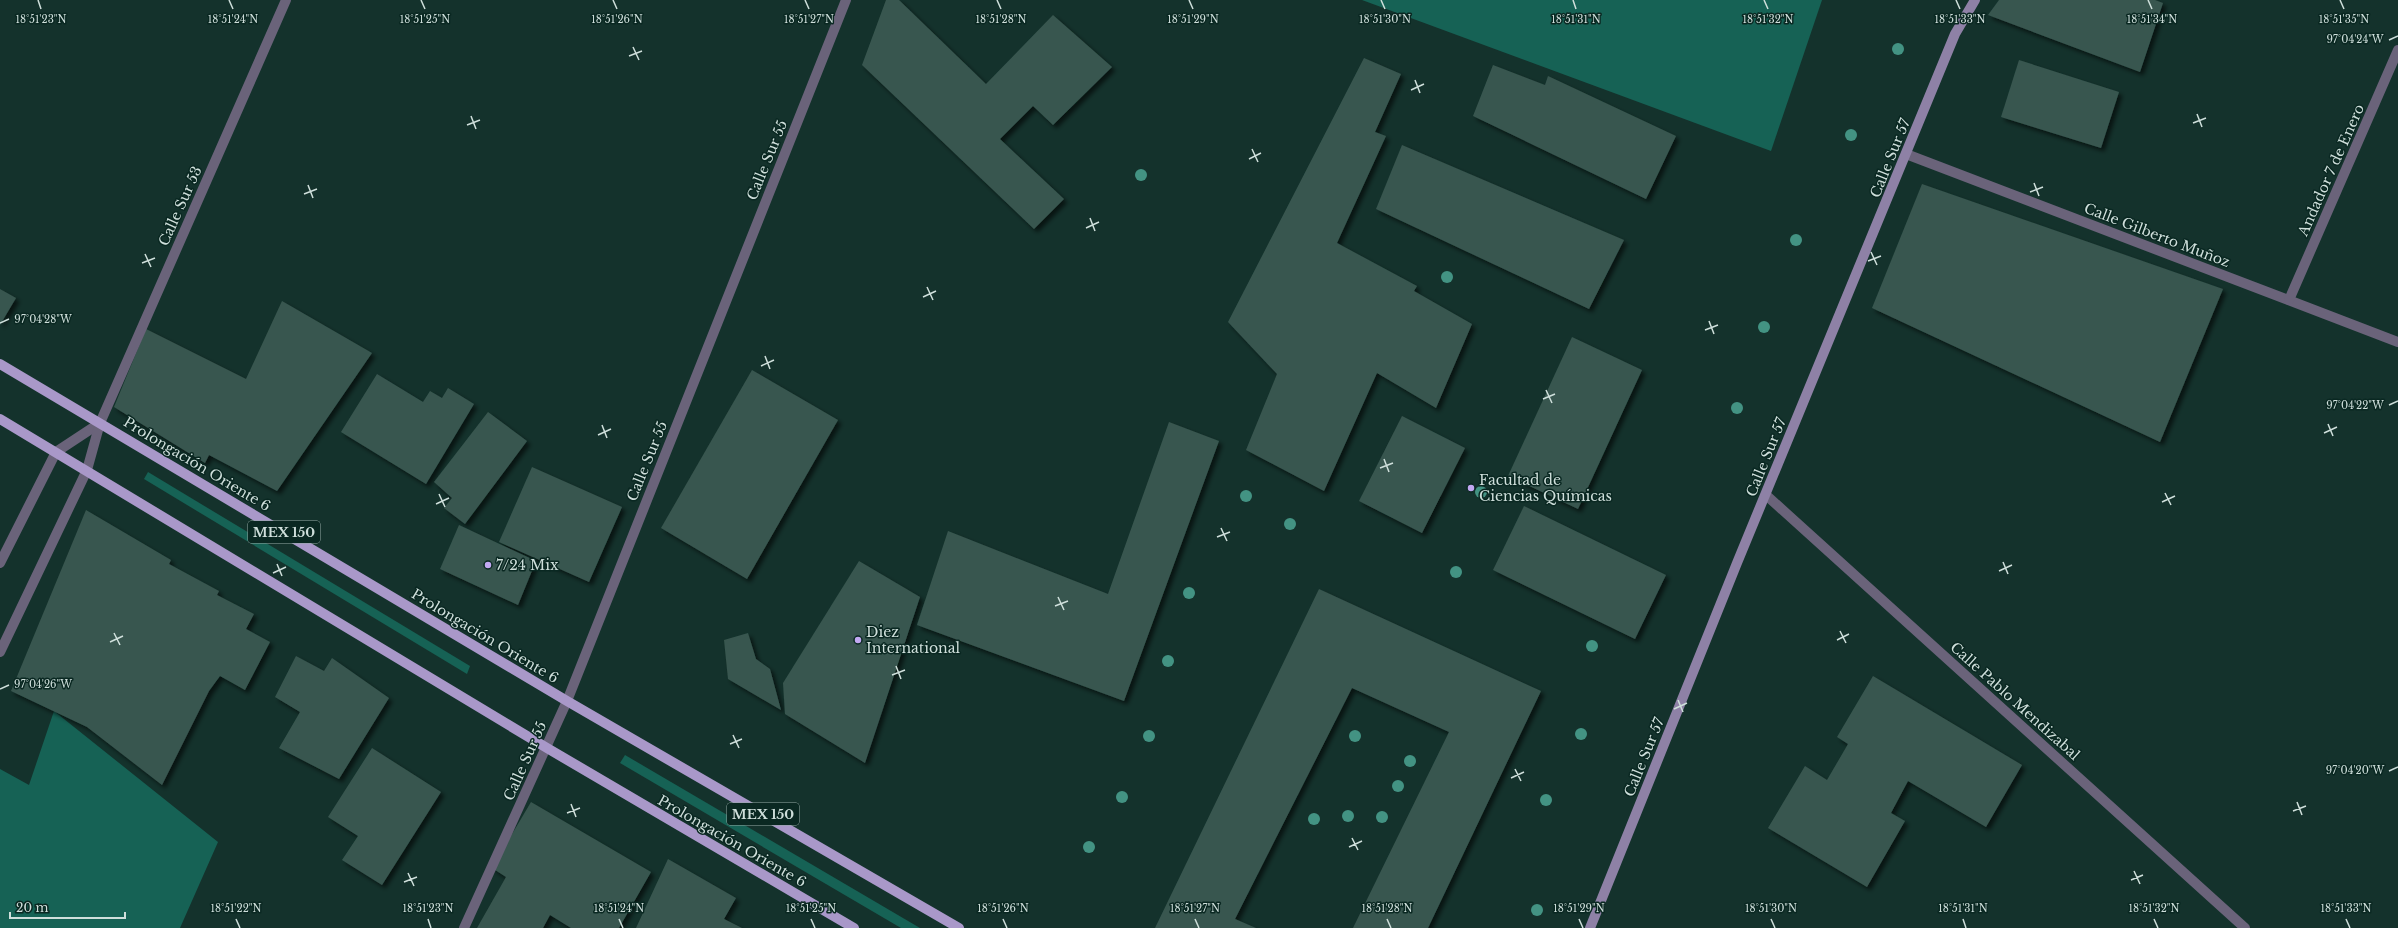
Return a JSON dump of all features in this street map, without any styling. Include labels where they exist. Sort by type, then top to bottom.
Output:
[{"type":"main road","name":"Calle Sur 57","points":[[1590,928],[1955,34],[1975,0]]},
{"type":"main road","name":"Prolongación Oriente 6","points":[[0,364],[567,701],[959,928]]},
{"type":"main road","name":"Prolongación Oriente 6","points":[[0,419],[547,748],[854,928]]},
{"type":"street","name":"Calle Sur 53","points":[[0,652],[87,470],[100,423],[286,0]]},
{"type":"street","name":"Calle Sur 55","points":[[464,928],[547,748],[567,701],[846,0]]},
{"type":"street","name":"Andador 7 de Enero","points":[[2289,300],[2398,50]]},
{"type":"street","name":"Calle Gilberto Muñoz","points":[[1906,154],[2398,342]]},
{"type":"street","points":[[0,563],[56,452],[100,423]]},
{"type":"street","name":"Calle Pablo Mendizabal","points":[[1766,495],[2245,928]]},
{"type":"green space","points":[[1362,0],[1822,0],[1771,151]]},
{"type":"green space","points":[[148,472],[470,666],[467,674],[144,479]]},
{"type":"green space","points":[[54,711],[218,842],[180,928],[0,928],[0,769],[29,785]]},
{"type":"green space","points":[[625,755],[920,928],[901,928],[620,763]]},
{"type":"building","points":[[886,0],[899,0],[986,84],[1053,15],[1112,67],[1053,125],[1033,106],[1000,139],[1064,199],[1034,229],[862,65]]},
{"type":"building","points":[[1999,0],[2155,0],[2163,3],[2140,72],[1988,15]]},
{"type":"building","points":[[1364,58],[1401,74],[1375,132],[1386,136],[1337,243],[1417,286],[1414,291],[1472,324],[1436,408],[1377,373],[1324,491],[1246,450],[1277,374],[1228,322]]},
{"type":"building","points":[[2019,60],[2119,92],[2101,148],[2001,117]]},
{"type":"building","points":[[1493,65],[1545,85],[1548,76],[1676,136],[1646,199],[1473,116]]},
{"type":"building","points":[[1402,145],[1624,240],[1589,309],[1376,209]]},
{"type":"building","points":[[1922,184],[2223,289],[2160,442],[1872,308]]},
{"type":"building","points":[[0,289],[16,298],[0,325]]},
{"type":"building","points":[[282,301],[372,353],[277,491],[209,455],[205,463],[114,407],[146,329],[246,379]]},
{"type":"building","points":[[1572,337],[1642,370],[1578,509],[1508,476]]},
{"type":"building","points":[[752,370],[838,420],[747,579],[661,528]]},
{"type":"building","points":[[377,374],[423,402],[430,391],[442,398],[448,388],[474,404],[426,484],[341,432]]},
{"type":"building","points":[[488,412],[527,441],[465,524],[444,508],[452,498],[434,482]]},
{"type":"building","points":[[1402,416],[1465,448],[1422,533],[1359,501]]},
{"type":"building","points":[[1169,422],[1219,441],[1124,701],[917,625],[948,531],[1108,594]]},
{"type":"building","points":[[532,467],[622,507],[589,582],[499,542]]},
{"type":"building","points":[[1524,506],[1666,575],[1635,639],[1493,570]]},
{"type":"building","points":[[86,510],[171,560],[169,564],[219,591],[217,595],[254,614],[246,629],[270,642],[245,690],[220,676],[209,691],[162,785],[87,727],[11,691]]},
{"type":"building","name":"7/24 Mix","points":[[459,525],[536,561],[518,605],[440,569]]},
{"type":"building","name":"Diez International","points":[[859,561],[920,597],[865,763],[785,714],[783,683]]},
{"type":"building","points":[[1319,589],[1541,691],[1428,928],[1353,928],[1449,732],[1352,688],[1235,919],[1256,928],[1155,928]]},
{"type":"building","points":[[748,633],[756,659],[770,669],[781,710],[728,679],[724,640]]},
{"type":"building","points":[[296,656],[324,671],[332,658],[389,698],[339,779],[279,748],[300,712],[275,697]]},
{"type":"building","points":[[1873,676],[2022,765],[1986,827],[1908,781],[1891,813],[1905,821],[1867,887],[1768,828],[1805,766],[1827,780],[1848,744],[1837,737]]},
{"type":"building","points":[[372,748],[441,792],[382,885],[342,860],[358,836],[328,817]]},
{"type":"building","points":[[531,802],[651,872],[619,928],[571,928],[550,915],[543,928],[477,928],[506,877],[492,868]]},
{"type":"building","points":[[668,859],[736,898],[724,919],[742,928],[636,928]]},
{"type":"place","name":"Facultad de Ciencias Químicas","points":[[1471,488]]},
{"type":"place","name":"7/24 Mix","points":[[488,565]]},
{"type":"place","name":"Diez International","points":[[858,640]]}]
